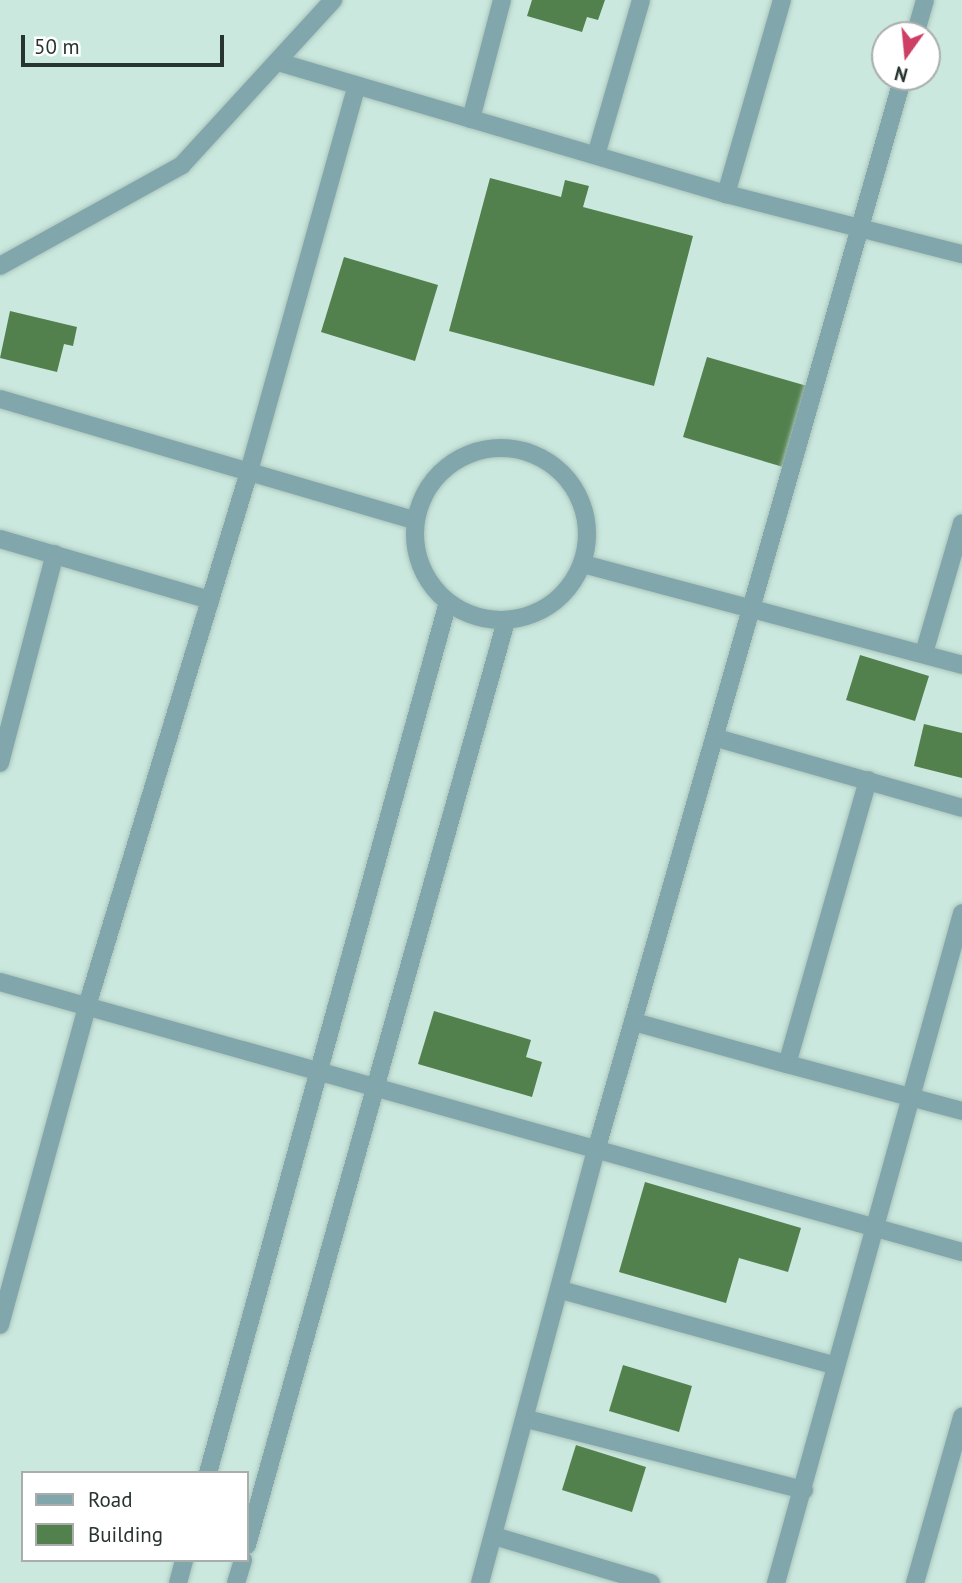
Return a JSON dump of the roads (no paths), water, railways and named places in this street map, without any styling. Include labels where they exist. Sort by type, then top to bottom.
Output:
[{"type":"street","points":[[0,266],[182,165],[281,63],[333,0]]},
{"type":"street","points":[[471,119],[502,0]]},
{"type":"street","points":[[596,155],[641,0]]},
{"type":"street","points":[[726,194],[782,0]]},
{"type":"street","points":[[919,21],[925,0]]},
{"type":"street","points":[[281,63],[356,88],[726,194],[962,254]]},
{"type":"street","points":[[0,1325],[87,1006],[248,475],[356,88]]},
{"type":"street","points":[[480,1583],[527,1419],[596,1151],[717,738],[899,91]]},
{"type":"street","points":[[0,399],[248,475],[415,520]]},
{"type":"street","points":[[493,448],[523,450],[567,477],[582,503],[588,533],[583,564],[562,596],[538,613],[506,621],[476,617],[448,602],[428,580],[417,552],[415,520],[438,475],[462,457],[493,448]]},
{"type":"street","points":[[924,653],[962,523]]},
{"type":"street","points":[[0,539],[210,600]]},
{"type":"street","points":[[0,763],[55,554]]},
{"type":"street","points":[[583,564],[962,665]]},
{"type":"street","points":[[209,1471],[448,602]]},
{"type":"street","points":[[248,1542],[378,1088],[506,621]]},
{"type":"street","points":[[717,738],[962,808]]},
{"type":"street","points":[[787,1064],[868,780]]},
{"type":"street","points":[[776,1583],[804,1490],[962,913]]},
{"type":"street","points":[[0,982],[962,1252]]},
{"type":"street","points":[[634,1023],[962,1111]]},
{"type":"street","points":[[561,1290],[836,1366]]},
{"type":"street","points":[[915,1583],[954,1478],[962,1417]]},
{"type":"street","points":[[527,1419],[804,1490]]},
{"type":"street","points":[[494,1536],[651,1583]]},
{"type":"street","points":[[178,1583],[183,1562]]},
{"type":"street","points":[[236,1583],[242,1562]]}]
